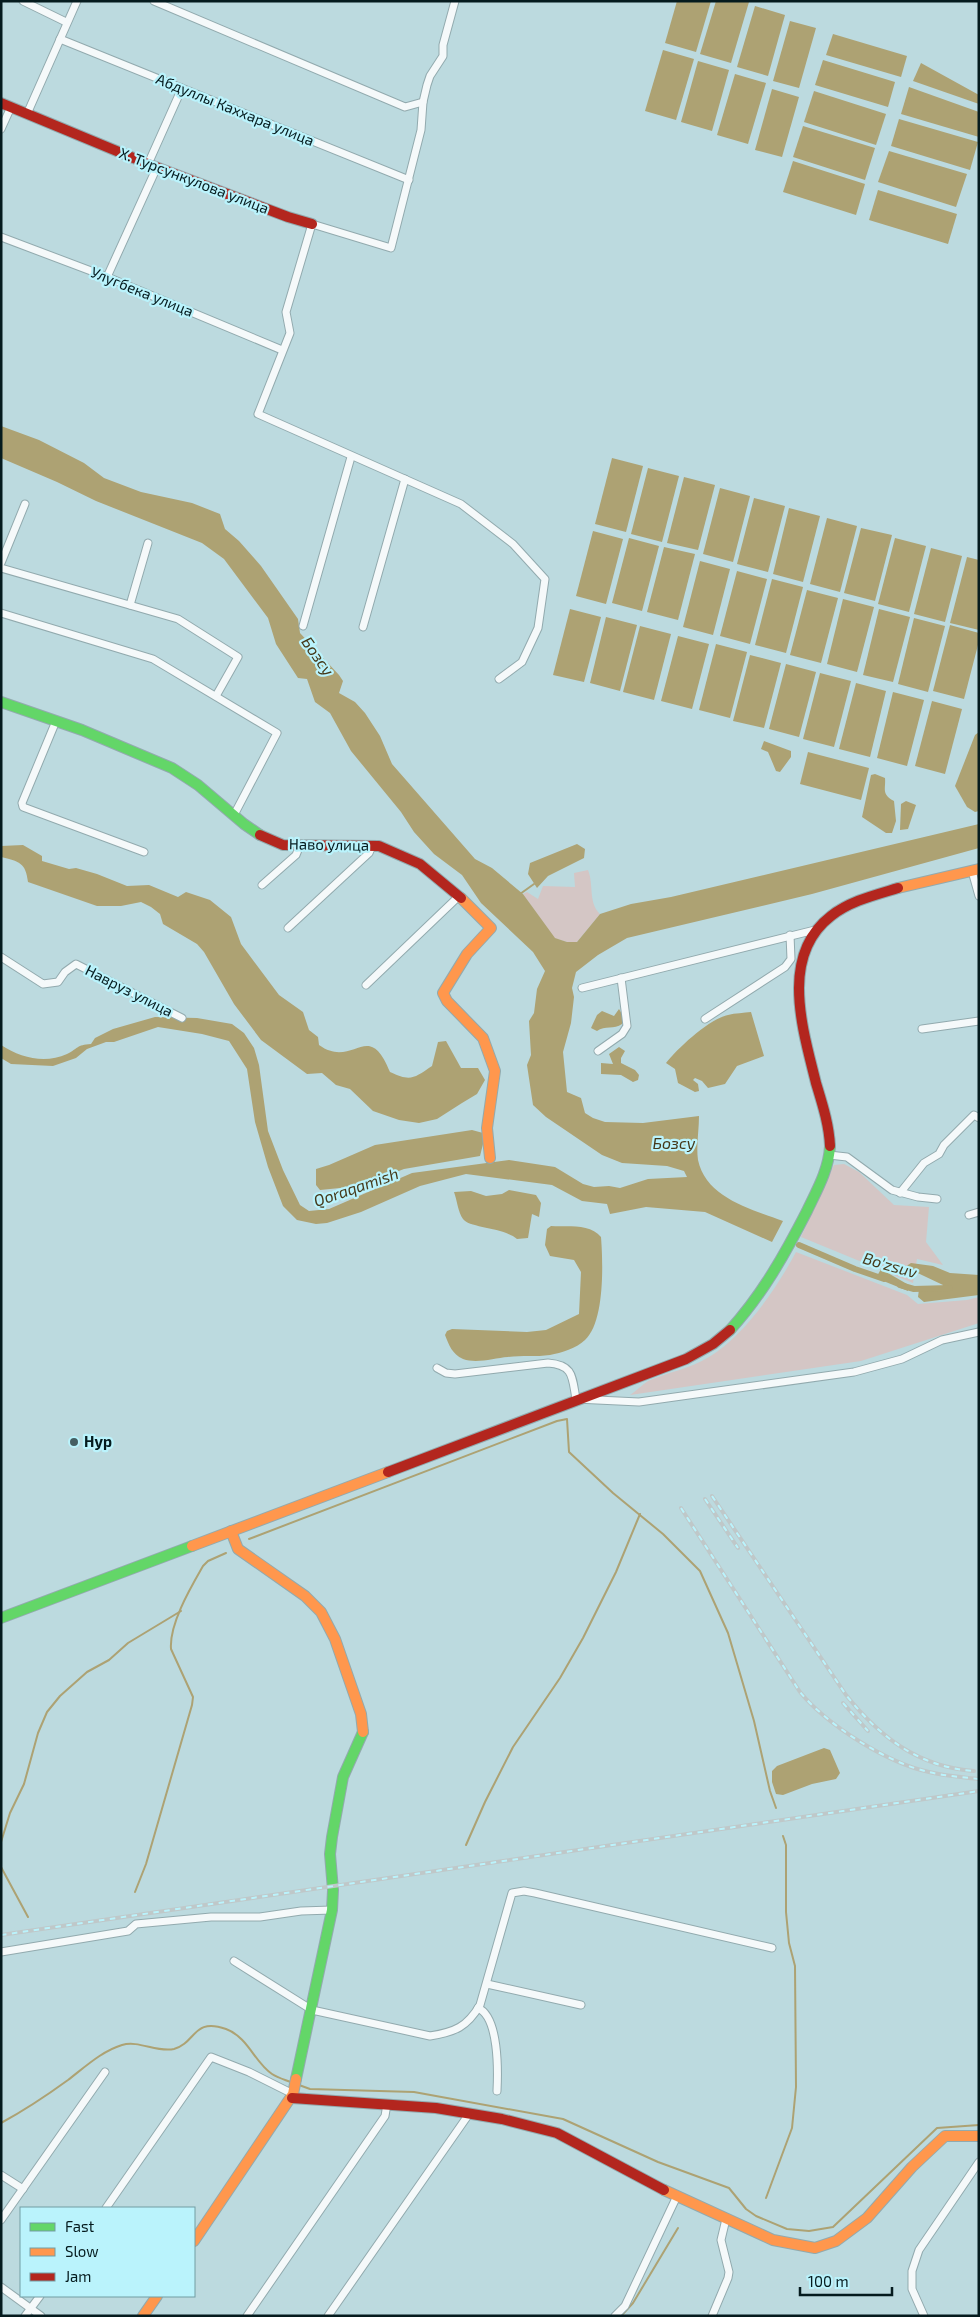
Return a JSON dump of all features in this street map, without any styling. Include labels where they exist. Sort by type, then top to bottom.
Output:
[{"type":"main road","name":"Х. Турсункулова улица","points":[[6,105],[152,166],[288,217],[312,224]]},
{"type":"main road","name":"Наво улица","points":[[1,702],[106,739],[177,771],[200,787],[252,832],[269,841],[283,845],[379,846],[401,854],[420,864],[476,910],[491,928],[467,954],[443,993],[447,1002],[483,1038],[495,1071],[487,1128],[490,1158]]},
{"type":"main road","points":[[1,1618],[693,1356],[714,1344],[728,1332],[752,1303],[786,1254],[820,1184],[829,1155],[829,1135],[812,1066],[800,983],[802,959],[819,929],[840,909],[860,900],[976,870]]},
{"type":"main road","points":[[231,1531],[238,1549]]},
{"type":"main road","points":[[195,2241],[292,2096],[299,2073],[332,1910],[332,1837],[343,1777],[363,1735],[361,1714],[335,1639],[320,1612],[305,1596],[226,1539],[216,1537]]},
{"type":"main road","points":[[292,2096],[298,2100],[387,2104],[469,2114],[557,2133],[644,2181],[773,2240],[815,2248],[836,2241],[867,2218],[912,2167],[945,2136],[979,2136]]},
{"type":"main road","points":[[143,2316],[155,2297]]},
{"type":"street","points":[[22,1],[66,22]]},
{"type":"street","points":[[27,114],[76,1]]},
{"type":"street","points":[[154,1],[404,107],[423,102]]},
{"type":"street","points":[[409,180],[421,130],[423,102],[430,76],[444,56],[444,45],[455,1]]},
{"type":"street","name":"Абдуллы Каххара улица","points":[[60,39],[409,180]]},
{"type":"street","points":[[107,277],[182,88]]},
{"type":"street","points":[[1,129],[6,105]]},
{"type":"street","name":"Х. Турсункулова улица","points":[[312,224],[391,248],[409,180]]},
{"type":"street","points":[[312,224],[286,312],[290,333],[258,414],[351,457],[461,504],[513,544],[545,579],[538,628],[522,662],[500,679]]},
{"type":"street","name":"Улугбека улица","points":[[1,237],[107,277],[282,350]]},
{"type":"street","points":[[303,626],[351,457]]},
{"type":"street","points":[[363,628],[405,479]]},
{"type":"street","points":[[1,563],[25,504]]},
{"type":"street","points":[[130,605],[148,543]]},
{"type":"street","points":[[1,568],[178,619],[238,657],[216,696]]},
{"type":"street","points":[[1,613],[153,659],[276,733],[234,815]]},
{"type":"street","points":[[56,721],[22,803],[23,807],[144,852]]},
{"type":"street","points":[[262,885],[296,854],[300,845]]},
{"type":"street","points":[[288,928],[369,854],[372,846]]},
{"type":"street","points":[[976,870],[979,896]]},
{"type":"street","points":[[366,985],[458,897]]},
{"type":"street","points":[[582,988],[819,929]]},
{"type":"street","points":[[705,1019],[785,967],[791,959],[790,935]]},
{"type":"street","name":"Навруз улица","points":[[1,957],[43,984],[58,982],[72,965],[76,964],[182,1018]]},
{"type":"street","points":[[598,1052],[622,1034],[628,1026],[621,978]]},
{"type":"street","points":[[922,1029],[979,1021]]},
{"type":"street","points":[[900,1193],[924,1163],[939,1154],[944,1145],[964,1122],[974,1115],[979,1118]]},
{"type":"street","points":[[829,1155],[847,1156],[892,1190],[937,1199]]},
{"type":"street","points":[[969,1215],[979,1212]]},
{"type":"street","points":[[437,1368],[446,1373],[455,1374],[548,1363],[562,1364],[570,1372],[576,1399],[639,1402],[854,1372],[902,1359],[942,1340],[979,1332]]},
{"type":"street","points":[[234,1962],[312,2010],[430,2036],[448,2033],[471,2020],[478,2008],[487,1984],[512,1892],[524,1891],[772,1948]]},
{"type":"street","points":[[1,1952],[128,1931],[136,1924],[211,1917],[260,1917],[301,1911],[332,1910]]},
{"type":"street","points":[[487,1984],[581,2005]]},
{"type":"street","points":[[478,2008],[486,2012],[495,2044],[498,2058],[497,2091]]},
{"type":"street","points":[[107,2207],[211,2057],[249,2072],[292,2096]]},
{"type":"street","points":[[1,2220],[105,2072]]},
{"type":"street","points":[[246,2316],[385,2116],[387,2104]]},
{"type":"street","points":[[328,2316],[469,2114]]},
{"type":"street","points":[[924,2316],[912,2289],[912,2271],[919,2250],[979,2162]]},
{"type":"street","points":[[1,2175],[23,2189]]},
{"type":"street","points":[[615,2316],[625,2306],[676,2196]]},
{"type":"street","points":[[712,2316],[729,2272],[721,2240],[726,2219]]},
{"type":"street","points":[[1,2287],[41,2316]]},
{"type":"street","points":[[25,2316],[39,2297]]},
{"type":"shaded area","points":[[588,870],[594,904],[600,914],[577,942],[567,942],[554,938],[523,894],[527,892],[538,899],[543,886],[575,887],[574,873]]},
{"type":"shaded area","points":[[844,1164],[859,1172],[894,1205],[929,1207],[926,1242],[943,1265],[917,1259],[913,1283],[801,1237],[834,1165]]},
{"type":"shaded area","points":[[796,1252],[907,1295],[918,1304],[967,1300],[979,1297],[979,1323],[861,1361],[630,1395],[648,1381],[694,1365],[709,1357],[735,1337],[759,1310]]},
{"type":"water","points":[[677,1],[711,1],[696,52],[665,43]]},
{"type":"water","points":[[716,1],[749,2],[731,63],[700,54]]},
{"type":"water","points":[[755,6],[785,15],[768,76],[737,67]]},
{"type":"water","points":[[790,21],[816,28],[799,88],[773,81]]},
{"type":"water","points":[[833,34],[907,56],[901,77],[826,55]]},
{"type":"water","points":[[663,50],[694,59],[676,120],[645,111]]},
{"type":"water","points":[[823,60],[895,82],[888,107],[815,85]]},
{"type":"water","points":[[698,61],[729,70],[712,131],[681,122]]},
{"type":"water","points":[[921,63],[979,95],[979,104],[913,81]]},
{"type":"water","points":[[735,74],[766,83],[748,144],[717,135]]},
{"type":"water","points":[[909,87],[979,112],[979,137],[901,114]]},
{"type":"water","points":[[772,89],[799,97],[782,157],[755,150]]},
{"type":"water","points":[[814,91],[886,114],[876,145],[804,122]]},
{"type":"water","points":[[899,119],[978,142],[970,170],[891,146]]},
{"type":"water","points":[[803,126],[875,148],[865,180],[793,157]]},
{"type":"water","points":[[889,151],[967,174],[956,207],[878,182]]},
{"type":"water","points":[[793,161],[865,184],[856,215],[783,192]]},
{"type":"water","points":[[878,190],[957,214],[948,244],[869,220]]},
{"type":"water","name":"Бозсу","points":[[1,426],[39,440],[84,463],[104,478],[141,492],[192,503],[220,514],[225,529],[239,541],[261,566],[298,619],[300,633],[339,675],[343,681],[339,693],[355,702],[365,713],[380,736],[392,764],[475,859],[492,868],[523,894],[555,938],[567,942],[577,942],[600,914],[631,904],[671,897],[979,824],[979,848],[812,894],[627,938],[598,955],[576,972],[572,988],[574,997],[571,1023],[563,1052],[567,1092],[581,1098],[585,1113],[605,1122],[643,1123],[699,1116],[697,1155],[703,1173],[710,1184],[731,1200],[783,1221],[772,1242],[705,1212],[646,1207],[610,1214],[607,1204],[582,1201],[552,1185],[466,1174],[420,1186],[361,1212],[327,1223],[316,1224],[297,1220],[283,1206],[268,1167],[255,1122],[247,1069],[229,1041],[202,1034],[158,1027],[87,1049],[76,1058],[53,1066],[11,1064],[1,1058],[1,1045],[9,1050],[33,1058],[50,1059],[59,1057],[80,1046],[91,1044],[95,1038],[113,1029],[155,1017],[197,1018],[232,1024],[244,1033],[254,1048],[259,1065],[268,1131],[283,1170],[300,1205],[309,1211],[329,1209],[412,1173],[509,1160],[555,1167],[583,1184],[594,1187],[609,1186],[620,1188],[648,1179],[687,1177],[684,1171],[667,1166],[622,1163],[602,1155],[546,1117],[533,1105],[527,1065],[531,1055],[529,1021],[534,1013],[537,989],[545,971],[533,952],[481,903],[462,875],[434,854],[414,832],[401,812],[351,751],[330,713],[315,702],[307,679],[298,678],[276,644],[268,618],[224,559],[202,543],[96,501],[1,458]]},
{"type":"water","points":[[612,458],[643,466],[626,532],[595,524]]},
{"type":"water","points":[[648,468],[679,476],[662,542],[631,534]]},
{"type":"water","points":[[684,477],[715,485],[698,550],[667,543]]},
{"type":"water","points":[[720,488],[750,496],[733,562],[703,554]]},
{"type":"water","points":[[754,498],[785,506],[768,572],[737,564]]},
{"type":"water","points":[[789,508],[820,516],[803,582],[773,574]]},
{"type":"water","points":[[827,518],[857,526],[840,592],[810,584]]},
{"type":"water","points":[[861,528],[892,535],[875,601],[844,593]]},
{"type":"water","points":[[593,531],[623,539],[606,604],[576,596]]},
{"type":"water","points":[[629,538],[659,546],[642,611],[612,603]]},
{"type":"water","points":[[895,538],[926,546],[909,612],[878,604]]},
{"type":"water","points":[[664,547],[695,554],[678,620],[647,612]]},
{"type":"water","points":[[931,548],[962,556],[945,622],[914,614]]},
{"type":"water","points":[[967,557],[979,560],[979,630],[950,623]]},
{"type":"water","points":[[700,561],[730,569],[713,635],[683,627]]},
{"type":"water","points":[[737,571],[767,579],[750,644],[720,636]]},
{"type":"water","points":[[772,579],[803,587],[786,653],[755,645]]},
{"type":"water","points":[[807,590],[838,598],[821,663],[790,655]]},
{"type":"water","points":[[843,599],[874,607],[857,672],[827,664]]},
{"type":"water","points":[[570,609],[601,617],[584,682],[553,675]]},
{"type":"water","points":[[879,609],[910,617],[893,682],[863,675]]},
{"type":"water","points":[[606,617],[637,625],[620,691],[590,683]]},
{"type":"water","points":[[914,618],[945,626],[928,692],[898,684]]},
{"type":"water","points":[[950,625],[979,633],[979,641],[964,699],[933,691]]},
{"type":"water","points":[[640,626],[671,634],[654,700],[623,692]]},
{"type":"water","points":[[678,636],[709,644],[692,709],[661,701]]},
{"type":"water","points":[[716,644],[747,652],[730,718],[699,710]]},
{"type":"water","points":[[750,655],[781,663],[764,728],[733,721]]},
{"type":"water","points":[[786,664],[816,672],[799,737],[769,729]]},
{"type":"water","points":[[820,673],[851,681],[834,747],[803,739]]},
{"type":"water","points":[[856,683],[886,691],[870,757],[839,749]]},
{"type":"water","points":[[893,692],[924,700],[907,766],[877,758]]},
{"type":"water","points":[[932,701],[962,709],[945,774],[915,766]]},
{"type":"water","points":[[979,732],[979,811],[975,812],[967,807],[955,786],[975,735]]},
{"type":"water","points":[[764,741],[791,751],[791,757],[780,772],[776,771],[768,752],[761,749]]},
{"type":"water","points":[[808,752],[869,768],[861,800],[800,784]]},
{"type":"water","points":[[875,774],[885,778],[886,794],[894,801],[896,821],[892,833],[886,833],[862,817],[871,775]]},
{"type":"water","points":[[906,801],[916,805],[908,829],[900,830],[901,804]]},
{"type":"water","points":[[577,844],[585,849],[584,858],[548,876],[537,888],[528,874],[530,863]]},
{"type":"water","points":[[23,845],[42,856],[42,861],[69,869],[76,868],[97,874],[127,886],[149,885],[178,897],[186,892],[210,900],[231,917],[241,944],[279,995],[303,1012],[309,1030],[318,1037],[319,1045],[331,1051],[342,1052],[367,1046],[375,1048],[382,1056],[390,1072],[408,1078],[416,1076],[432,1066],[438,1042],[446,1041],[461,1068],[478,1068],[485,1080],[477,1094],[437,1119],[419,1123],[399,1120],[373,1111],[350,1089],[336,1085],[322,1073],[307,1074],[261,1040],[234,1004],[204,952],[197,944],[163,924],[160,914],[151,907],[141,902],[121,906],[97,906],[28,882],[21,864],[1,857],[1,846]]},
{"type":"water","points":[[619,1009],[622,1014],[622,1024],[597,1031],[591,1028],[597,1015],[602,1011],[614,1016]]},
{"type":"water","points":[[751,1012],[764,1056],[737,1066],[725,1084],[708,1088],[702,1081],[695,1078],[693,1080],[698,1084],[699,1091],[695,1092],[678,1083],[675,1069],[666,1063],[678,1050],[712,1022],[731,1014]]},
{"type":"water","points":[[619,1047],[625,1051],[621,1058],[621,1063],[635,1070],[639,1075],[638,1080],[633,1082],[621,1075],[601,1074],[601,1063],[613,1064],[609,1054]]},
{"type":"water","points":[[472,1130],[483,1133],[480,1156],[404,1169],[360,1186],[320,1190],[316,1185],[316,1169],[375,1145]]},
{"type":"water","points":[[509,1190],[536,1195],[541,1203],[539,1217],[532,1214],[528,1238],[517,1239],[504,1232],[466,1222],[460,1213],[454,1192],[471,1191],[486,1196],[502,1194]]},
{"type":"water","points":[[551,1226],[585,1228],[601,1237],[601,1291],[592,1331],[578,1345],[550,1355],[513,1356],[480,1361],[463,1359],[456,1355],[445,1335],[447,1331],[452,1329],[527,1332],[546,1330],[579,1314],[581,1272],[574,1260],[550,1256],[545,1245],[547,1229]]},
{"type":"water","points":[[911,1263],[933,1266],[950,1273],[979,1275],[979,1295],[924,1302],[918,1297],[919,1289],[941,1290],[943,1285],[905,1267]]},
{"type":"water","points":[[881,1269],[907,1284],[908,1291],[876,1278]]},
{"type":"water","points":[[824,1748],[830,1750],[840,1773],[836,1779],[812,1784],[783,1795],[776,1794],[772,1782],[772,1771],[777,1766]]},
{"type":"waterway","points":[[520,894],[534,884]]},
{"type":"waterway","name":"Bo'zsuv","points":[[799,1245],[884,1279]]},
{"type":"waterway","name":"Bo'zsuv","points":[[900,1285],[914,1289],[950,1288]]},
{"type":"waterway","points":[[249,1539],[557,1421],[567,1419],[569,1452],[613,1493],[663,1534],[700,1571],[728,1633],[754,1721],[770,1791],[776,1808]]},
{"type":"waterway","points":[[466,1845],[513,1747],[560,1678],[583,1638],[616,1572],[640,1514]]},
{"type":"waterway","points":[[135,1892],[146,1864],[192,1705],[193,1697],[171,1649],[173,1628],[203,1566],[208,1561],[226,1553]]},
{"type":"waterway","points":[[1,1842],[10,1813],[24,1784],[38,1733],[47,1712],[60,1696],[87,1672],[109,1660],[128,1643],[181,1611]]},
{"type":"waterway","points":[[766,2198],[792,2128],[796,2087],[795,1966],[789,1943],[786,1912],[786,1845],[783,1836]]},
{"type":"waterway","points":[[1,1867],[28,1917]]},
{"type":"waterway","points":[[1,2123],[43,2097],[108,2051],[128,2044],[168,2050],[174,2049],[187,2042],[201,2028],[207,2026],[215,2026],[234,2033],[246,2044],[266,2069],[274,2075],[293,2083]]},
{"type":"waterway","points":[[299,2085],[310,2089],[414,2092],[563,2119],[658,2162],[729,2188],[746,2209],[756,2216],[787,2229],[809,2231],[833,2227],[937,2128],[979,2125]]},
{"type":"waterway","points":[[621,2316],[633,2303],[678,2228]]},
{"type":"railway","points":[[712,1496],[846,1695],[872,1724],[902,1747],[918,1756],[935,1763],[974,1771]]},
{"type":"railway","points":[[705,1499],[738,1548]]},
{"type":"railway","points":[[681,1508],[800,1692],[812,1705],[859,1741],[895,1760],[935,1773],[979,1779]]},
{"type":"railway","points":[[843,1703],[868,1731]]},
{"type":"railway","points":[[1,1935],[979,1791]]},
{"type":"traffic: fast","points":[[1,702],[82,730],[172,768],[198,785],[260,835]]},
{"type":"traffic: fast","points":[[730,1330],[763,1288],[790,1243],[822,1179],[830,1146]]},
{"type":"traffic: fast","points":[[1,1618],[192,1546]]},
{"type":"traffic: fast","points":[[296,2079],[332,1910],[333,1890],[330,1854],[343,1777],[363,1732]]},
{"type":"traffic: slow","points":[[898,888],[979,869]]},
{"type":"traffic: slow","points":[[461,898],[491,928],[467,954],[443,993],[447,1001],[483,1038],[495,1071],[487,1128],[490,1158]]},
{"type":"traffic: slow","points":[[192,1546],[388,1472]]},
{"type":"traffic: slow","points":[[231,1531],[238,1549],[305,1596],[321,1612],[335,1639],[361,1714],[363,1732]]},
{"type":"traffic: slow","points":[[195,2240],[293,2094],[296,2079]]},
{"type":"traffic: slow","points":[[664,2190],[773,2240],[815,2248],[836,2241],[867,2218],[912,2167],[945,2136],[979,2136]]},
{"type":"traffic: slow","points":[[143,2316],[156,2297]]},
{"type":"traffic: jam","points":[[1,103],[148,164],[288,217],[312,224]]},
{"type":"traffic: jam","points":[[260,835],[283,845],[379,846],[420,864],[461,898]]},
{"type":"traffic: jam","points":[[830,1146],[827,1122],[801,1017],[799,995],[800,972],[805,952],[815,932],[838,911],[863,899],[898,888]]},
{"type":"traffic: jam","points":[[388,1472],[686,1359],[713,1344],[730,1330]]},
{"type":"traffic: jam","points":[[292,2098],[436,2108],[502,2119],[557,2133],[664,2190]]},
{"type":"place","name":"Нур","points":[[74,1442]]},
{"type":"water label","name":"Qoraqamish","points":[[356,1187]]}]
